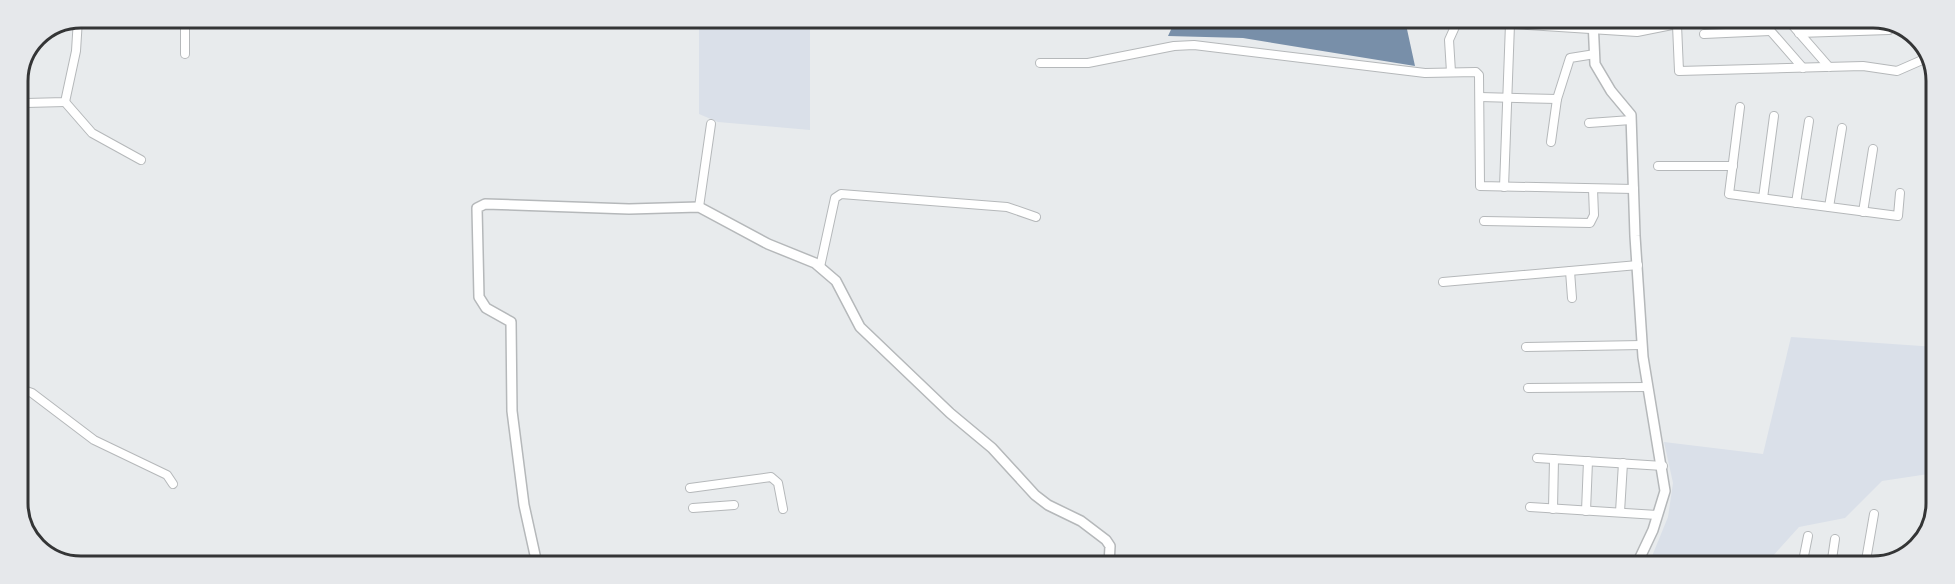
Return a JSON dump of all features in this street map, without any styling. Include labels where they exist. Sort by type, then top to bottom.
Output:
[{"type":"street","points":[[185,28],[185,54]]},
{"type":"street","points":[[1451,72],[1449,40],[1454,28]]},
{"type":"street","points":[[1504,187],[1505,97],[1510,28]]},
{"type":"street","points":[[1593,28],[1595,64],[1611,91],[1631,115],[1642,345],[1647,387],[1663,466],[1665,491],[1640,556]]},
{"type":"street","points":[[1612,28],[1637,32],[1660,28]]},
{"type":"street","points":[[1677,28],[1679,71],[1867,66],[1897,71],[1922,60]]},
{"type":"street","points":[[1768,28],[1803,68]]},
{"type":"street","points":[[1795,28],[1829,67]]},
{"type":"street","points":[[65,102],[76,51],[77,29]]},
{"type":"street","points":[[1799,33],[1887,30]]},
{"type":"street","points":[[1704,34],[1770,31]]},
{"type":"street","points":[[1040,63],[1088,63],[1174,46],[1194,45],[1417,72],[1478,72],[1480,97],[1478,182],[1482,186],[1634,189]]},
{"type":"street","points":[[1551,142],[1557,99],[1571,56],[1595,54]]},
{"type":"street","points":[[1480,97],[1557,99]]},
{"type":"street","points":[[28,103],[65,102]]},
{"type":"street","points":[[65,102],[92,133],[141,160]]},
{"type":"street","points":[[1740,107],[1729,194],[1898,216],[1900,193]]},
{"type":"street","points":[[1763,198],[1774,116]]},
{"type":"street","points":[[1588,123],[1631,120]]},
{"type":"street","points":[[1796,203],[1809,121]]},
{"type":"street","points":[[699,207],[711,124]]},
{"type":"street","points":[[1829,207],[1842,128]]},
{"type":"street","points":[[1863,212],[1873,149]]},
{"type":"street","points":[[1658,166],[1732,166]]},
{"type":"street","points":[[1484,221],[1590,223],[1594,215],[1593,189]]},
{"type":"street","points":[[820,267],[835,198],[841,194],[1007,207],[1036,217]]},
{"type":"street","points":[[535,556],[524,505],[512,411],[512,322],[486,308],[479,297],[477,208],[485,204],[629,209],[699,207],[768,244],[820,267],[836,281],[852,315],[872,339],[950,413],[992,448],[1040,499],[1081,521],[1106,540],[1111,550],[1110,556]]},
{"type":"street","points":[[1443,282],[1638,265]]},
{"type":"street","points":[[1570,271],[1572,298]]},
{"type":"street","points":[[1526,347],[1642,345]]},
{"type":"street","points":[[1528,388],[1647,387]]},
{"type":"street","points":[[29,392],[94,440],[167,475],[173,484]]},
{"type":"street","points":[[1538,458],[1663,466]]},
{"type":"street","points":[[1552,509],[1554,459]]},
{"type":"street","points":[[1586,511],[1588,461]]},
{"type":"street","points":[[1620,512],[1623,463]]},
{"type":"street","points":[[690,488],[771,477],[778,483],[783,509]]},
{"type":"street","points":[[693,508],[734,505]]},
{"type":"street","points":[[1530,507],[1657,514]]},
{"type":"street","points":[[1867,556],[1874,514]]},
{"type":"street","points":[[1804,556],[1808,536]]},
{"type":"street","points":[[1833,556],[1835,539]]},
{"type":"shaded area","points":[[699,28],[810,28],[810,130],[718,122],[699,114]]},
{"type":"shaded area","points":[[1791,337],[1926,346],[1926,474],[1882,481],[1845,518],[1799,527],[1773,556],[1652,556],[1668,517],[1673,483],[1664,442],[1763,454]]},
{"type":"water","points":[[1172,28],[1407,28],[1415,66],[1243,38],[1168,36]]}]
